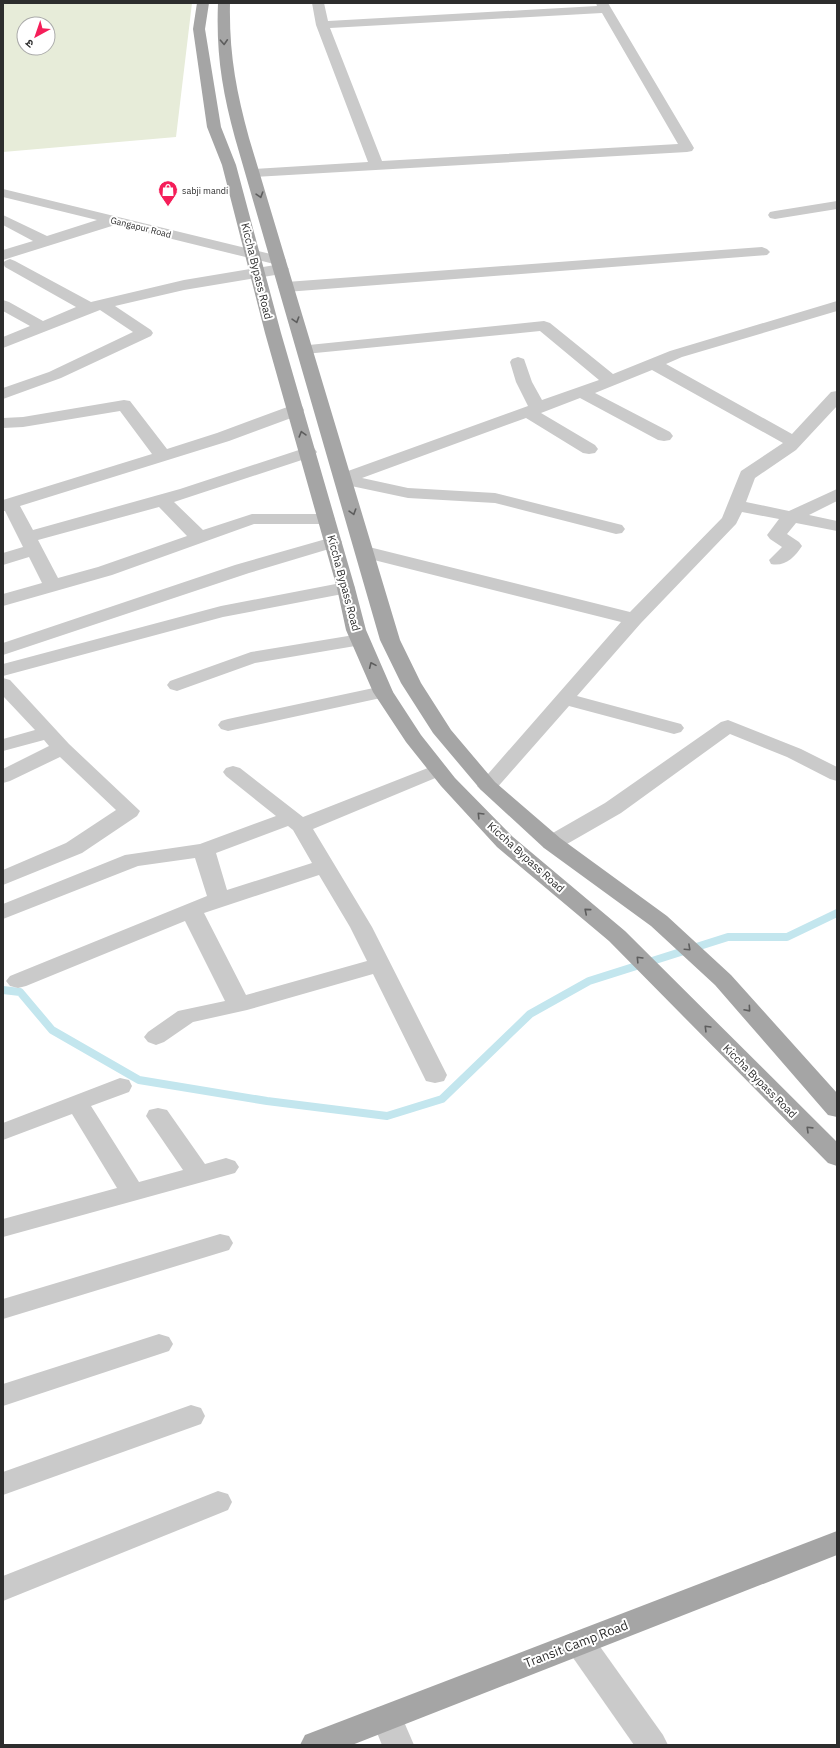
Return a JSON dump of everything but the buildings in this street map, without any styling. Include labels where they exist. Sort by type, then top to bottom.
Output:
[{"type":"main road","name":"Kiccha Bypass Road","points":[[203,3],[199,29],[214,127],[229,165],[259,280],[346,588],[356,630],[386,696],[413,738],[438,770],[505,842],[617,936],[676,997],[837,1157]]},
{"type":"main road","points":[[224,3],[222,17],[225,67],[239,128],[272,232],[286,287],[390,640],[411,683],[443,733],[488,786],[552,843],[659,921],[723,980],[837,1109]]},
{"type":"main road","points":[[248,234],[272,232]]},
{"type":"main road","points":[[259,280],[286,287]]},
{"type":"main road","points":[[296,410],[322,409]]},
{"type":"main road","points":[[315,481],[343,479]]},
{"type":"main road","points":[[386,696],[419,696]]},
{"type":"main road","name":"Transit Camp Road","points":[[316,1745],[392,1731],[580,1643],[837,1543]]},
{"type":"street","points":[[318,3],[322,25],[377,166]]},
{"type":"street","points":[[253,173],[687,148],[604,6],[322,25]]},
{"type":"street","name":"Gangapur Road","points":[[3,194],[252,254],[280,264]]},
{"type":"street","points":[[775,215],[837,205]]},
{"type":"street","points":[[3,218],[47,242]]},
{"type":"street","points":[[7,260],[47,242],[114,220]]},
{"type":"street","points":[[286,287],[762,252]]},
{"type":"street","points":[[6,388],[55,375],[145,333],[7,260]]},
{"type":"street","points":[[3,343],[96,306],[184,284],[259,280],[280,264]]},
{"type":"street","points":[[3,305],[43,327]]},
{"type":"street","points":[[343,479],[611,381],[676,354],[837,306]]},
{"type":"street","points":[[305,349],[544,326],[611,381]]},
{"type":"street","points":[[518,362],[533,410],[589,449]]},
{"type":"street","points":[[653,364],[794,442]]},
{"type":"street","points":[[581,392],[664,436]]},
{"type":"street","points":[[488,786],[634,619],[730,520],[747,476],[794,442],[837,396]]},
{"type":"street","points":[[3,423],[24,422],[124,404],[163,456]]},
{"type":"street","points":[[52,586],[31,544],[6,505],[223,437],[296,410]]},
{"type":"street","points":[[3,559],[69,524],[212,486],[308,452]]},
{"type":"street","points":[[343,479],[408,493],[495,498],[616,529]]},
{"type":"street","points":[[778,560],[793,546],[776,536],[792,516],[837,494]]},
{"type":"street","points":[[162,500],[199,538]]},
{"type":"street","points":[[736,505],[837,526]]},
{"type":"street","points":[[3,600],[105,571],[252,519],[326,519]]},
{"type":"street","points":[[3,649],[242,569],[333,542]]},
{"type":"street","points":[[365,552],[634,619]]},
{"type":"street","points":[[3,670],[221,612],[346,588]]},
{"type":"street","points":[[177,685],[251,658],[360,640]]},
{"type":"street","points":[[3,684],[55,740],[129,811],[74,848],[3,878]]},
{"type":"street","points":[[228,725],[386,696]]},
{"type":"street","points":[[565,699],[674,728]]},
{"type":"street","points":[[552,843],[614,808],[728,726],[832,767]]},
{"type":"street","points":[[3,745],[55,740]]},
{"type":"street","points":[[3,777],[55,740]]},
{"type":"street","points":[[3,912],[133,860],[204,850],[296,822],[438,770]]},
{"type":"street","points":[[233,772],[296,822],[325,866],[361,927],[435,1075]]},
{"type":"street","points":[[204,850],[219,900]]},
{"type":"street","points":[[18,981],[191,910],[325,866]]},
{"type":"street","points":[[191,910],[239,1005]]},
{"type":"street","points":[[156,1037],[186,1016],[239,1005],[380,965]]},
{"type":"street","points":[[3,1132],[120,1086]]},
{"type":"street","points":[[77,1103],[132,1192]]},
{"type":"street","points":[[158,1116],[199,1174]]},
{"type":"street","points":[[3,1228],[226,1167]]},
{"type":"street","points":[[3,1309],[220,1243]]},
{"type":"street","points":[[3,1396],[159,1344]]},
{"type":"street","points":[[3,1484],[191,1416]]},
{"type":"street","points":[[3,1589],[218,1502]]},
{"type":"street","points":[[580,1643],[652,1745]]},
{"type":"green space","points":[[3,3],[192,3],[176,137],[3,152]]},
{"type":"waterway","points":[[3,990],[20,992],[52,1030],[139,1080],[267,1101],[387,1116],[442,1099],[530,1014],[589,981],[728,937],[787,937],[837,913]]},
{"type":"place","name":"sabji mandi","points":[[168,207]]}]
